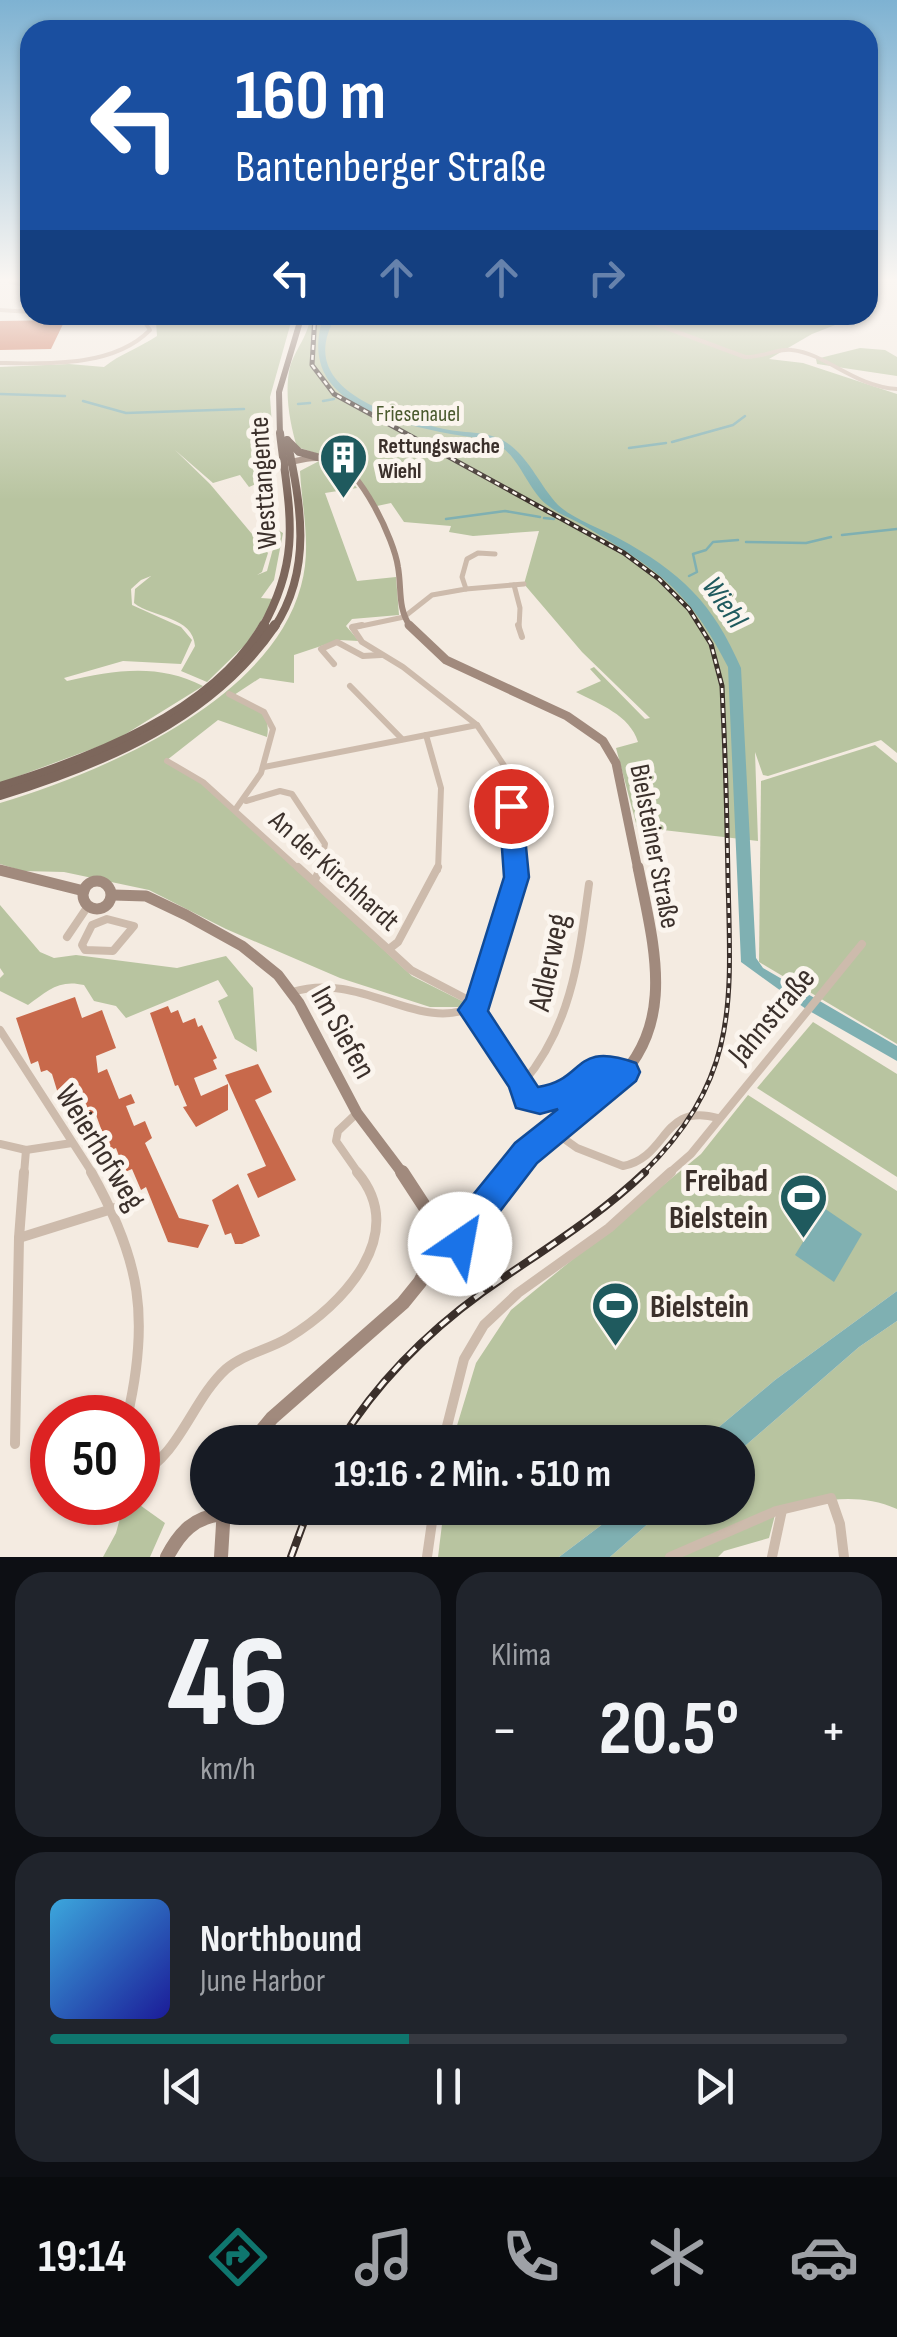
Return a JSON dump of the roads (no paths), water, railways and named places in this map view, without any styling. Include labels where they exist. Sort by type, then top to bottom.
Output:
[{"type":"main road","points":[[285,370],[290,355]]},
{"type":"main road","name":"Westtangente","points":[[0,795],[77,769],[146,736],[204,699],[253,655],[279,620],[297,577],[302,527],[295,479],[286,460],[285,370]]},
{"type":"main road","name":"Westtangente","points":[[0,787],[82,759],[192,699],[240,656],[271,614],[290,562],[291,506],[278,405],[285,370]]},
{"type":"main road","points":[[287,440],[299,452],[344,466],[364,494],[398,560],[404,617]]},
{"type":"main road","points":[[286,460],[320,458]]},
{"type":"main road","points":[[295,479],[302,466],[320,458]]},
{"type":"main road","name":"Bielsteiner Straße","points":[[404,617],[424,642],[447,660],[576,720],[610,750],[616,764],[655,976],[653,1028],[626,1072],[552,1130],[513,1167],[479,1212],[458,1227]]},
{"type":"main road","points":[[0,870],[84,891],[82,901],[88,906],[103,905],[113,895]]},
{"type":"main road","name":"Im Siefen","points":[[84,891],[104,884],[112,888],[113,895],[146,896],[186,915],[242,946],[292,992],[358,1112],[434,1220]]},
{"type":"main road","points":[[434,1220],[449,1220],[458,1227],[461,1238],[457,1249],[446,1256],[434,1254],[425,1246],[423,1234],[434,1220]]},
{"type":"main road","points":[[266,1425],[403,1303],[420,1282],[434,1254]]},
{"type":"main road","points":[[167,1557],[190,1522]]},
{"type":"main road","points":[[221,1557],[222,1525]]},
{"type":"street","points":[[0,364],[93,355]]},
{"type":"street","points":[[736,355],[761,359],[777,355]]},
{"type":"street","points":[[804,355],[878,388],[897,389]]},
{"type":"street","points":[[466,589],[462,576],[466,558],[478,553],[495,554]]},
{"type":"street","points":[[524,584],[432,595],[404,617],[352,627],[362,642],[476,724],[507,770],[516,877],[475,1007],[523,1083],[526,1098],[540,1101],[563,1094],[595,1069],[606,1066],[626,1072]]},
{"type":"street","points":[[514,585],[522,636]]},
{"type":"street","points":[[334,664],[321,650],[336,642],[363,656],[382,655]]},
{"type":"street","points":[[350,686],[402,740]]},
{"type":"street","points":[[229,694],[264,712],[273,729],[264,766],[246,801]]},
{"type":"street","points":[[264,766],[476,724]]},
{"type":"street","points":[[389,949],[398,942],[438,871],[441,788],[426,735]]},
{"type":"street","name":"An der Kirchhardt","points":[[167,760],[202,782],[235,810],[411,970],[475,1007]]},
{"type":"street","points":[[235,810],[246,801],[280,791],[292,794],[324,844],[326,859],[315,880]]},
{"type":"street","name":"Adlerweg","points":[[523,1083],[552,1049],[574,992],[589,884]]},
{"type":"street","points":[[67,937],[88,906]]},
{"type":"street","points":[[108,919],[134,926],[113,951],[84,950],[82,944],[92,925],[108,919]]},
{"type":"street","name":"Jahnstraße","points":[[447,1425],[464,1359],[484,1325],[518,1293],[609,1228],[691,1154],[862,944]]},
{"type":"street","points":[[292,992],[314,982],[337,982],[438,1015],[475,1007]]},
{"type":"street","name":"Weierhofweg","points":[[0,1030],[115,1208],[130,1246],[140,1298],[133,1395]]},
{"type":"street","points":[[552,1130],[565,1143],[624,1167],[636,1163],[679,1116],[694,1111],[718,1118]]},
{"type":"street","points":[[160,1459],[199,1398],[225,1370],[302,1329],[367,1264],[376,1238],[377,1209],[371,1186],[336,1141],[338,1130],[358,1112]]},
{"type":"street","points":[[0,1144],[26,1150],[72,1143]]},
{"type":"street","points":[[15,1444],[19,1238],[26,1150]]},
{"type":"street","points":[[19,1238],[115,1208]]},
{"type":"street","points":[[670,1557],[783,1509],[831,1498],[840,1524],[844,1557]]},
{"type":"street","points":[[772,1557],[783,1509]]},
{"type":"street","points":[[427,1557],[432,1525]]},
{"type":"water","points":[[320,355],[327,355],[337,380],[375,407],[422,424],[503,440],[524,458],[558,505],[660,564],[693,591],[719,625],[741,668],[756,958],[763,968],[897,1046],[897,1061],[806,1009],[741,962],[728,667],[684,599],[651,569],[543,501],[510,454],[498,445],[375,413],[352,402],[334,387],[322,368]]},
{"type":"water","points":[[824,1208],[862,1234],[834,1282],[795,1255]]},
{"type":"water","points":[[897,1291],[897,1321],[859,1347],[755,1437],[755,1425],[721,1425],[775,1380]]},
{"type":"water","points":[[601,1525],[647,1525],[610,1557],[559,1557]]},
{"type":"waterway","points":[[0,394],[65,396]]},
{"type":"waterway","points":[[323,401],[334,399]]},
{"type":"waterway","points":[[83,401],[126,413],[244,409]]},
{"type":"waterway","points":[[298,404],[310,403]]},
{"type":"waterway","points":[[672,442],[733,425],[745,416]]},
{"type":"waterway","points":[[629,448],[666,443]]},
{"type":"waterway","points":[[446,519],[505,511],[540,517]]},
{"type":"waterway","points":[[544,518],[554,519]]},
{"type":"waterway","points":[[842,535],[897,529]]},
{"type":"waterway","points":[[746,542],[806,543],[831,537]]},
{"type":"waterway","name":"Wiehl","points":[[689,576],[697,572],[693,554],[706,550],[713,542],[738,540]]},
{"type":"railway","points":[[313,355],[312,365],[334,394],[624,553],[659,579],[689,609],[711,644],[722,686],[728,1002],[713,1072],[697,1105],[674,1139],[642,1174]]},
{"type":"railway","points":[[352,1425],[404,1360],[442,1325],[587,1220],[645,1172]]},
{"type":"railway","points":[[291,1557],[303,1525]]},
{"type":"place","name":"Rettungswache Wiehl","points":[[343,500]]},
{"type":"place","name":"Freibad Bielstein","points":[[803,1240]]},
{"type":"place","name":"Bielstein","points":[[615,1348]]},
{"type":"park label","name":"Friesenauel","points":[[418,413]]}]
